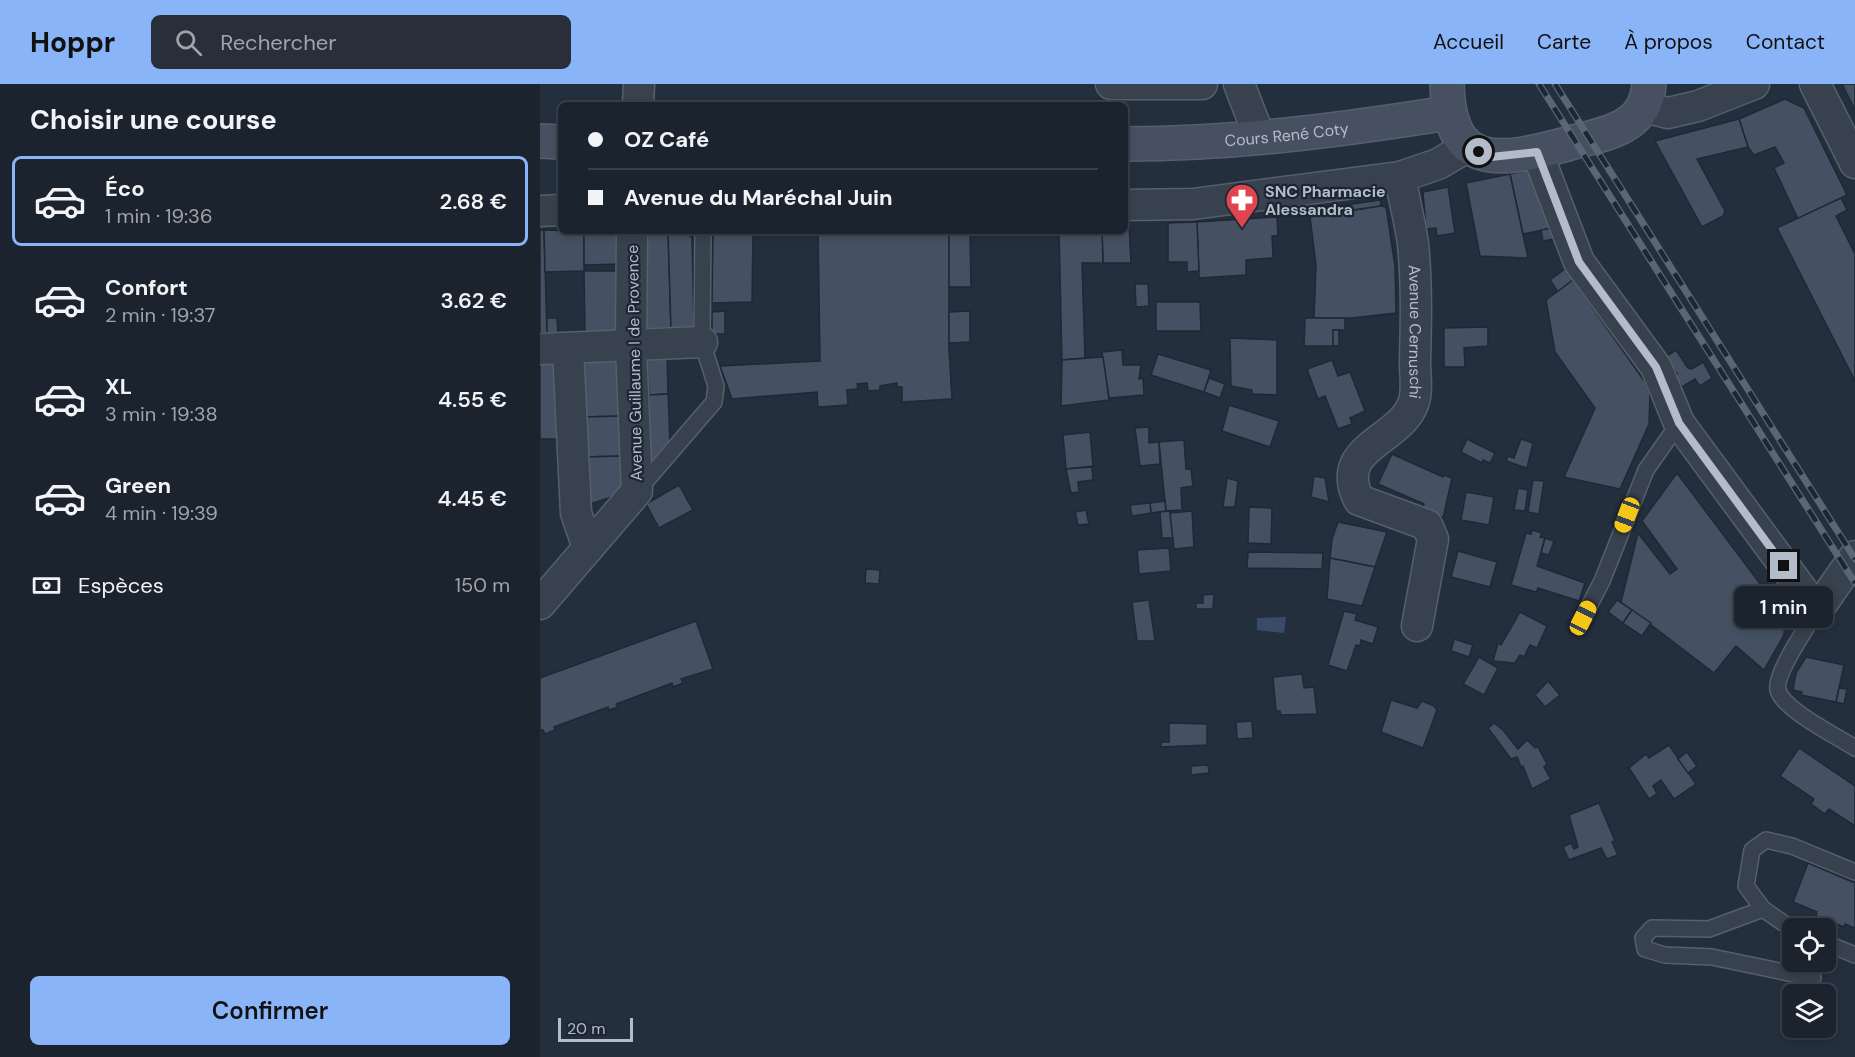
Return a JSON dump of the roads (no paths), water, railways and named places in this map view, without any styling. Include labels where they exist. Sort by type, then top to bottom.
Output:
[{"type":"street","points":[[638,102],[639,84]]},
{"type":"street","points":[[1111,84],[1202,84]]},
{"type":"street","points":[[1239,84],[1260,138]]},
{"type":"street","points":[[1128,205],[1193,204],[1400,177],[1438,164],[1467,147],[1491,157],[1537,152],[1609,132],[1628,123],[1646,95],[1668,113],[1698,106],[1754,84]]},
{"type":"street","points":[[1815,84],[1855,163]]},
{"type":"street","name":"Cours René Coty","points":[[1128,144],[1185,144],[1260,138],[1448,98],[1453,130],[1467,147]]},
{"type":"street","points":[[540,141],[558,142]]},
{"type":"street","points":[[1537,152],[1579,262],[1656,367],[1679,423],[1811,602],[1819,608],[1855,556]]},
{"type":"street","name":"Avenue Cernuschi","points":[[1400,177],[1413,244],[1417,315],[1414,402],[1405,421],[1370,444],[1357,461],[1352,485],[1359,500],[1427,525],[1433,539],[1416,626]]},
{"type":"street","points":[[540,211],[558,210]]},
{"type":"street","name":"Avenue Guillaume I de Provence","points":[[540,604],[637,490],[631,347],[632,234]]},
{"type":"street","points":[[588,548],[576,513],[554,349],[702,342]]},
{"type":"lane","points":[[637,490],[714,402],[716,386],[702,342],[703,234]]},
{"type":"lane","points":[[1583,618],[1602,581],[1646,470],[1679,423]]},
{"type":"lane","points":[[1819,608],[1779,676],[1778,690],[1787,706],[1855,748]]},
{"type":"lane","points":[[1782,921],[1763,909],[1746,886],[1752,850],[1766,840],[1792,846],[1855,872]]},
{"type":"lane","points":[[1763,909],[1709,929],[1653,928],[1643,938],[1645,949],[1665,955],[1712,957],[1813,978]]},
{"type":"lane","points":[[1836,947],[1855,955]]},
{"type":"water","points":[[1286,617],[1284,633],[1257,630],[1257,618]]},
{"type":"railway","points":[[1539,84],[1855,583]]},
{"type":"railway","points":[[1555,84],[1855,559]]},
{"type":"place","name":"SNC Pharmacie Alessandra","points":[[1242,229]]}]
